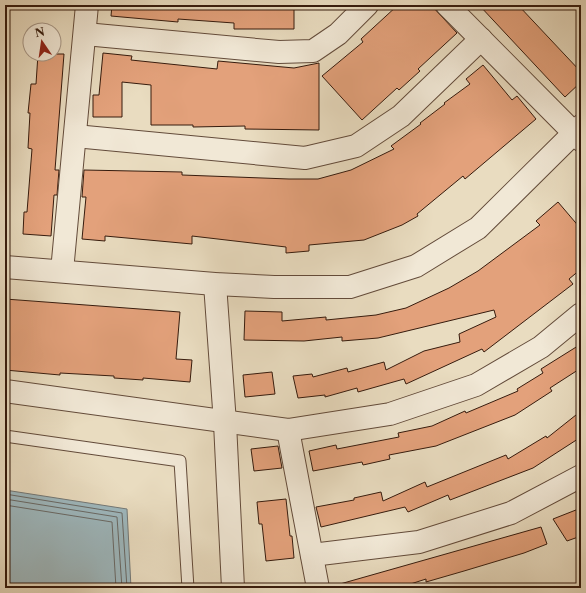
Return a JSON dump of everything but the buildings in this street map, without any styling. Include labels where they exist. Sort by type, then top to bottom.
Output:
[{"type":"street","points":[[62,271],[87,5]]},
{"type":"street","points":[[85,34],[279,52],[313,51],[338,34],[367,5]]},
{"type":"street","points":[[5,266],[215,284],[274,287],[350,287],[416,266],[478,228],[579,133],[447,5]]},
{"type":"street","points":[[75,136],[306,158],[356,146],[401,116],[481,39]]},
{"type":"street","points":[[215,284],[225,423],[232,588]]},
{"type":"street","points":[[5,391],[225,423],[288,430],[390,414],[476,385],[541,348],[581,314]]},
{"type":"street","points":[[288,430],[318,588]]},
{"type":"street","points":[[312,555],[418,542],[511,513],[581,476]]},
{"type":"lane","points":[[5,436],[180,461],[188,588]]},
{"type":"water","points":[[5,490],[127,509],[131,588],[5,588]]}]
